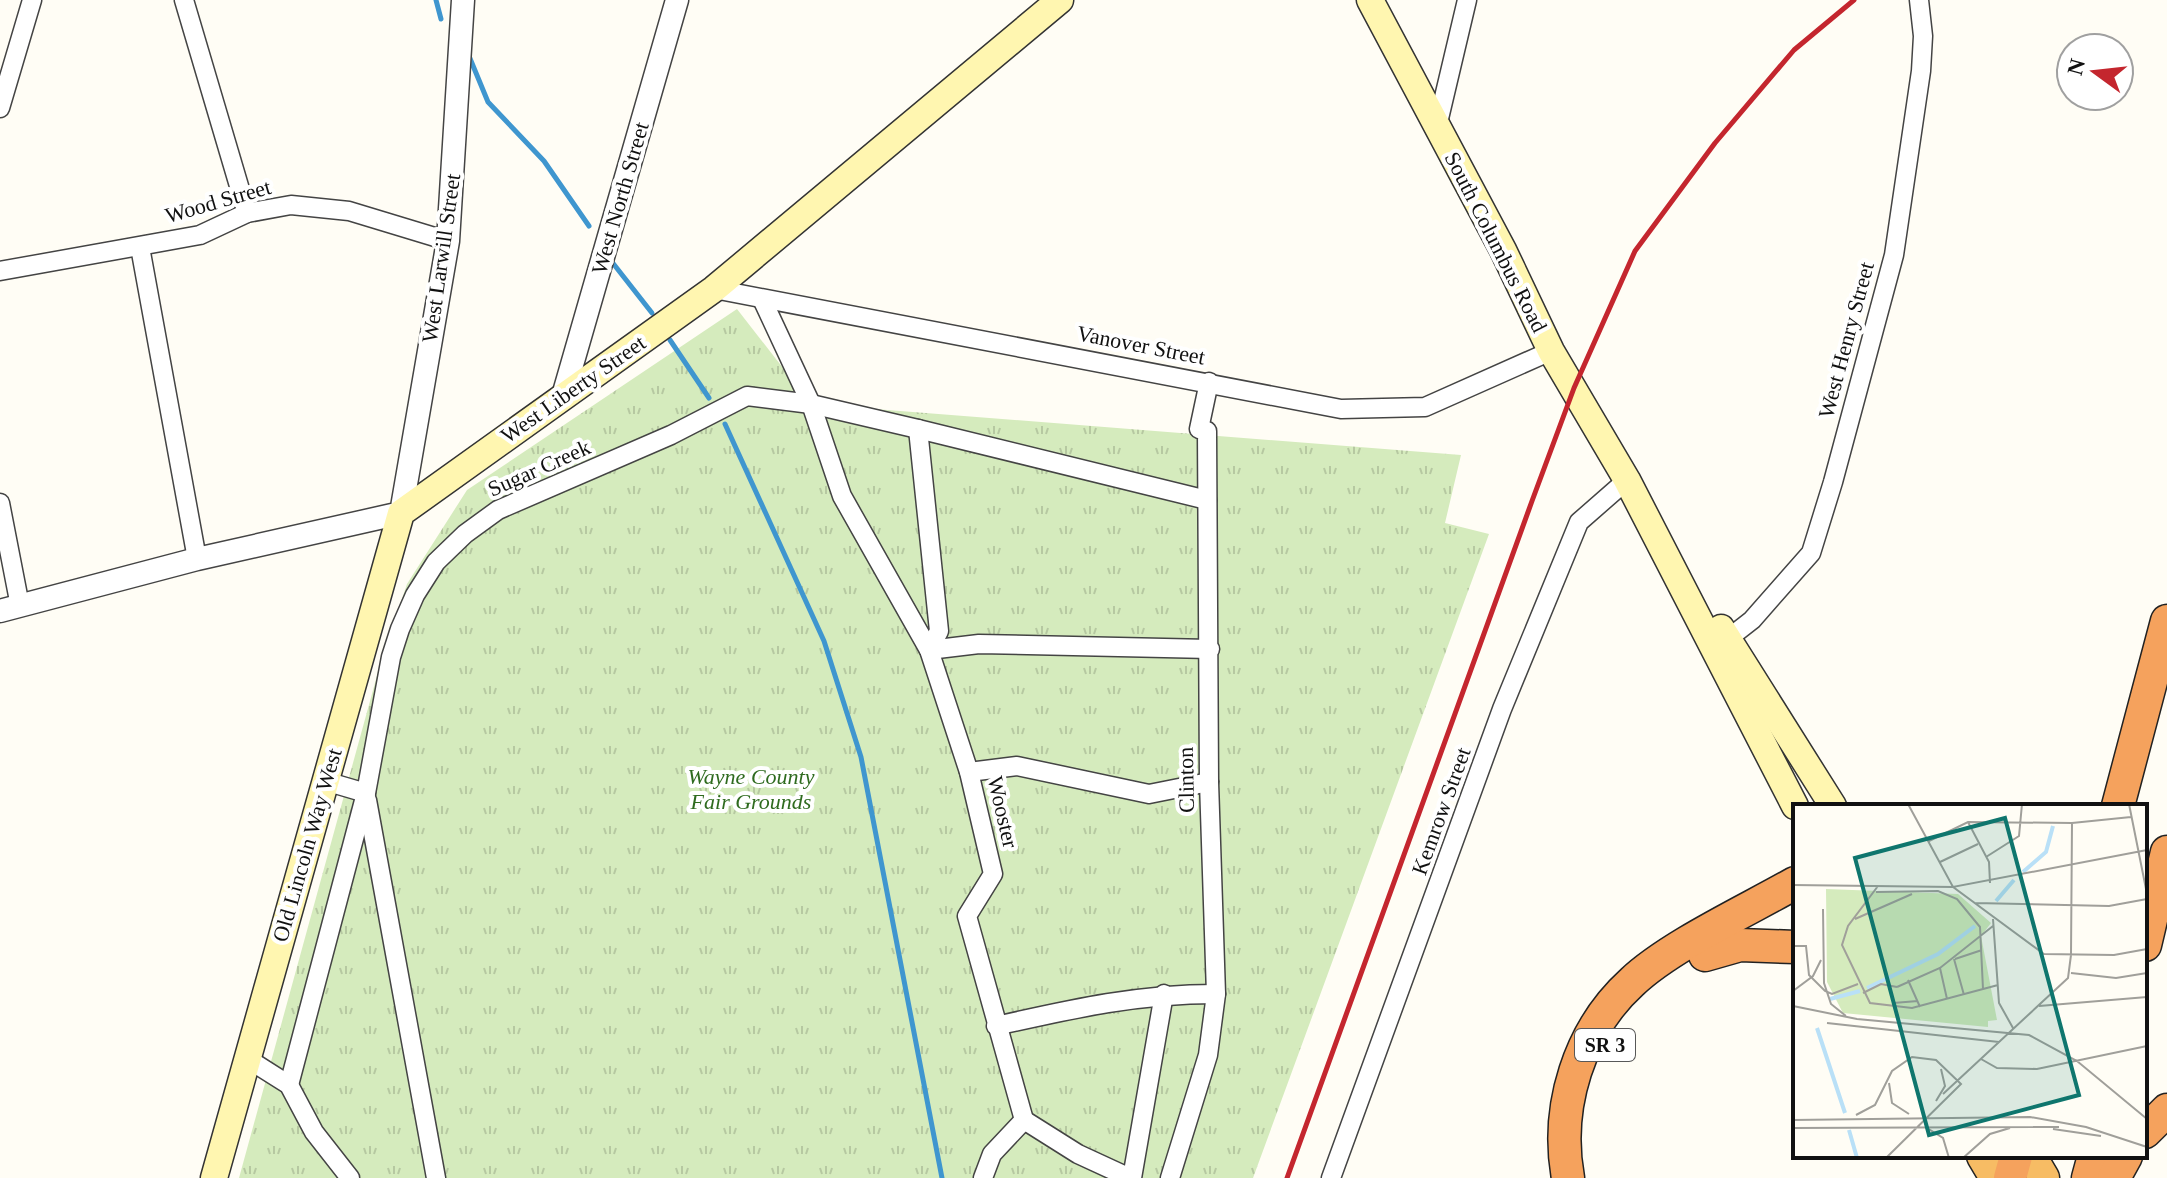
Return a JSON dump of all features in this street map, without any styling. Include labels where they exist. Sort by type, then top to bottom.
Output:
[{"type":"highway","points":[[2118,804],[2167,621]]},
{"type":"highway","points":[[2105,804],[2136,734]]},
{"type":"highway","points":[[2147,937],[2167,852]]},
{"type":"highway","points":[[1568,1178],[1566,1129],[1571,1085],[1586,1044],[1606,1010],[1650,968],[1793,884]]},
{"type":"highway","points":[[1705,955],[1793,902]]},
{"type":"highway","name":"SR 3","points":[[1586,1178],[1585,1108],[1605,1045],[1633,1006],[1651,989],[1705,955],[1762,943],[1793,947]]},
{"type":"highway","points":[[2147,1130],[2167,1110]]},
{"type":"highway","points":[[1983,1158],[1995,1178]]},
{"type":"highway","points":[[2010,1178],[2015,1158]]},
{"type":"highway","points":[[2025,1178],[2030,1158]]},
{"type":"highway","points":[[2032,1158],[2044,1178]]},
{"type":"highway","points":[[2088,1178],[2093,1158]]},
{"type":"highway","points":[[2114,1178],[2125,1158]]},
{"type":"main road","name":"West Liberty Street","points":[[401,513],[714,289],[1060,0]]},
{"type":"main road","name":"South Columbus Road","points":[[1370,0],[1551,351],[1721,644],[1832,804]]},
{"type":"main road","name":"Old Lincoln Way West","points":[[214,1178],[401,513]]},
{"type":"main road","name":"South Columbus Road","points":[[1721,644],[1794,804]]},
{"type":"street","points":[[0,108],[32,0]]},
{"type":"street","points":[[184,0],[247,213]]},
{"type":"street","name":"West Larwill Street","points":[[401,513],[448,241],[463,0]]},
{"type":"street","name":"West North Street","points":[[563,396],[677,0]]},
{"type":"street","points":[[1437,127],[1467,0]]},
{"type":"street","name":"West Henry Street","points":[[1721,644],[1752,620],[1811,553],[1833,482],[1894,255],[1921,71],[1923,36],[1919,0]]},
{"type":"street","name":"Wood Street","points":[[0,271],[200,235],[247,213],[291,205],[349,211],[448,241]]},
{"type":"street","points":[[140,247],[197,559]]},
{"type":"street","name":"Vanover Street","points":[[714,289],[1341,409],[1425,407],[1551,351]]},
{"type":"street","name":"Wooster","points":[[762,299],[811,404],[842,496],[929,650],[969,772],[993,874],[967,916],[1024,1120]]},
{"type":"street","name":"Clinton","points":[[1170,1178],[1208,1055],[1216,994],[1209,782],[1207,431],[1199,429],[1209,382]]},
{"type":"street","name":"Sugar Creek","points":[[289,1085],[366,793],[391,657],[400,629],[415,595],[436,562],[465,534],[498,510],[671,435],[747,396],[811,404],[1207,500]]},
{"type":"street","points":[[918,429],[939,631],[929,650]]},
{"type":"street","name":"Kemrow Street","points":[[1331,1178],[1502,709],[1579,522],[1627,480]]},
{"type":"street","points":[[0,503],[10,609]]},
{"type":"street","name":"West Liberty Street","points":[[10,609],[197,559],[401,513]]},
{"type":"street","points":[[929,650],[979,644],[1210,649]]},
{"type":"street","points":[[969,772],[1017,766],[1149,794],[1209,782]]},
{"type":"street","points":[[325,781],[366,793],[436,1178]]},
{"type":"street","points":[[983,1178],[992,1154],[1024,1120],[1078,1154],[1131,1178],[1164,994]]},
{"type":"street","points":[[996,1026],[1107,1000],[1164,994],[1216,994]]},
{"type":"street","points":[[248,1059],[289,1085],[314,1132],[350,1178]]},
{"type":"green space","name":"Wayne County Fair Grounds","points":[[737,309],[811,404],[1461,455],[1445,523],[1489,534],[1253,1178],[239,1178],[381,661],[407,584],[467,490]]},
{"type":"waterway","points":[[436,0],[441,19]]},
{"type":"waterway","points":[[469,56],[488,102],[544,161],[589,226]]},
{"type":"waterway","points":[[612,262],[652,313]]},
{"type":"waterway","points":[[670,340],[709,398]]},
{"type":"waterway","points":[[725,424],[824,641],[861,757],[942,1178]]},
{"type":"railway","points":[[1287,1178],[1574,388],[1635,251],[1715,143],[1794,50],[1854,0]]}]
